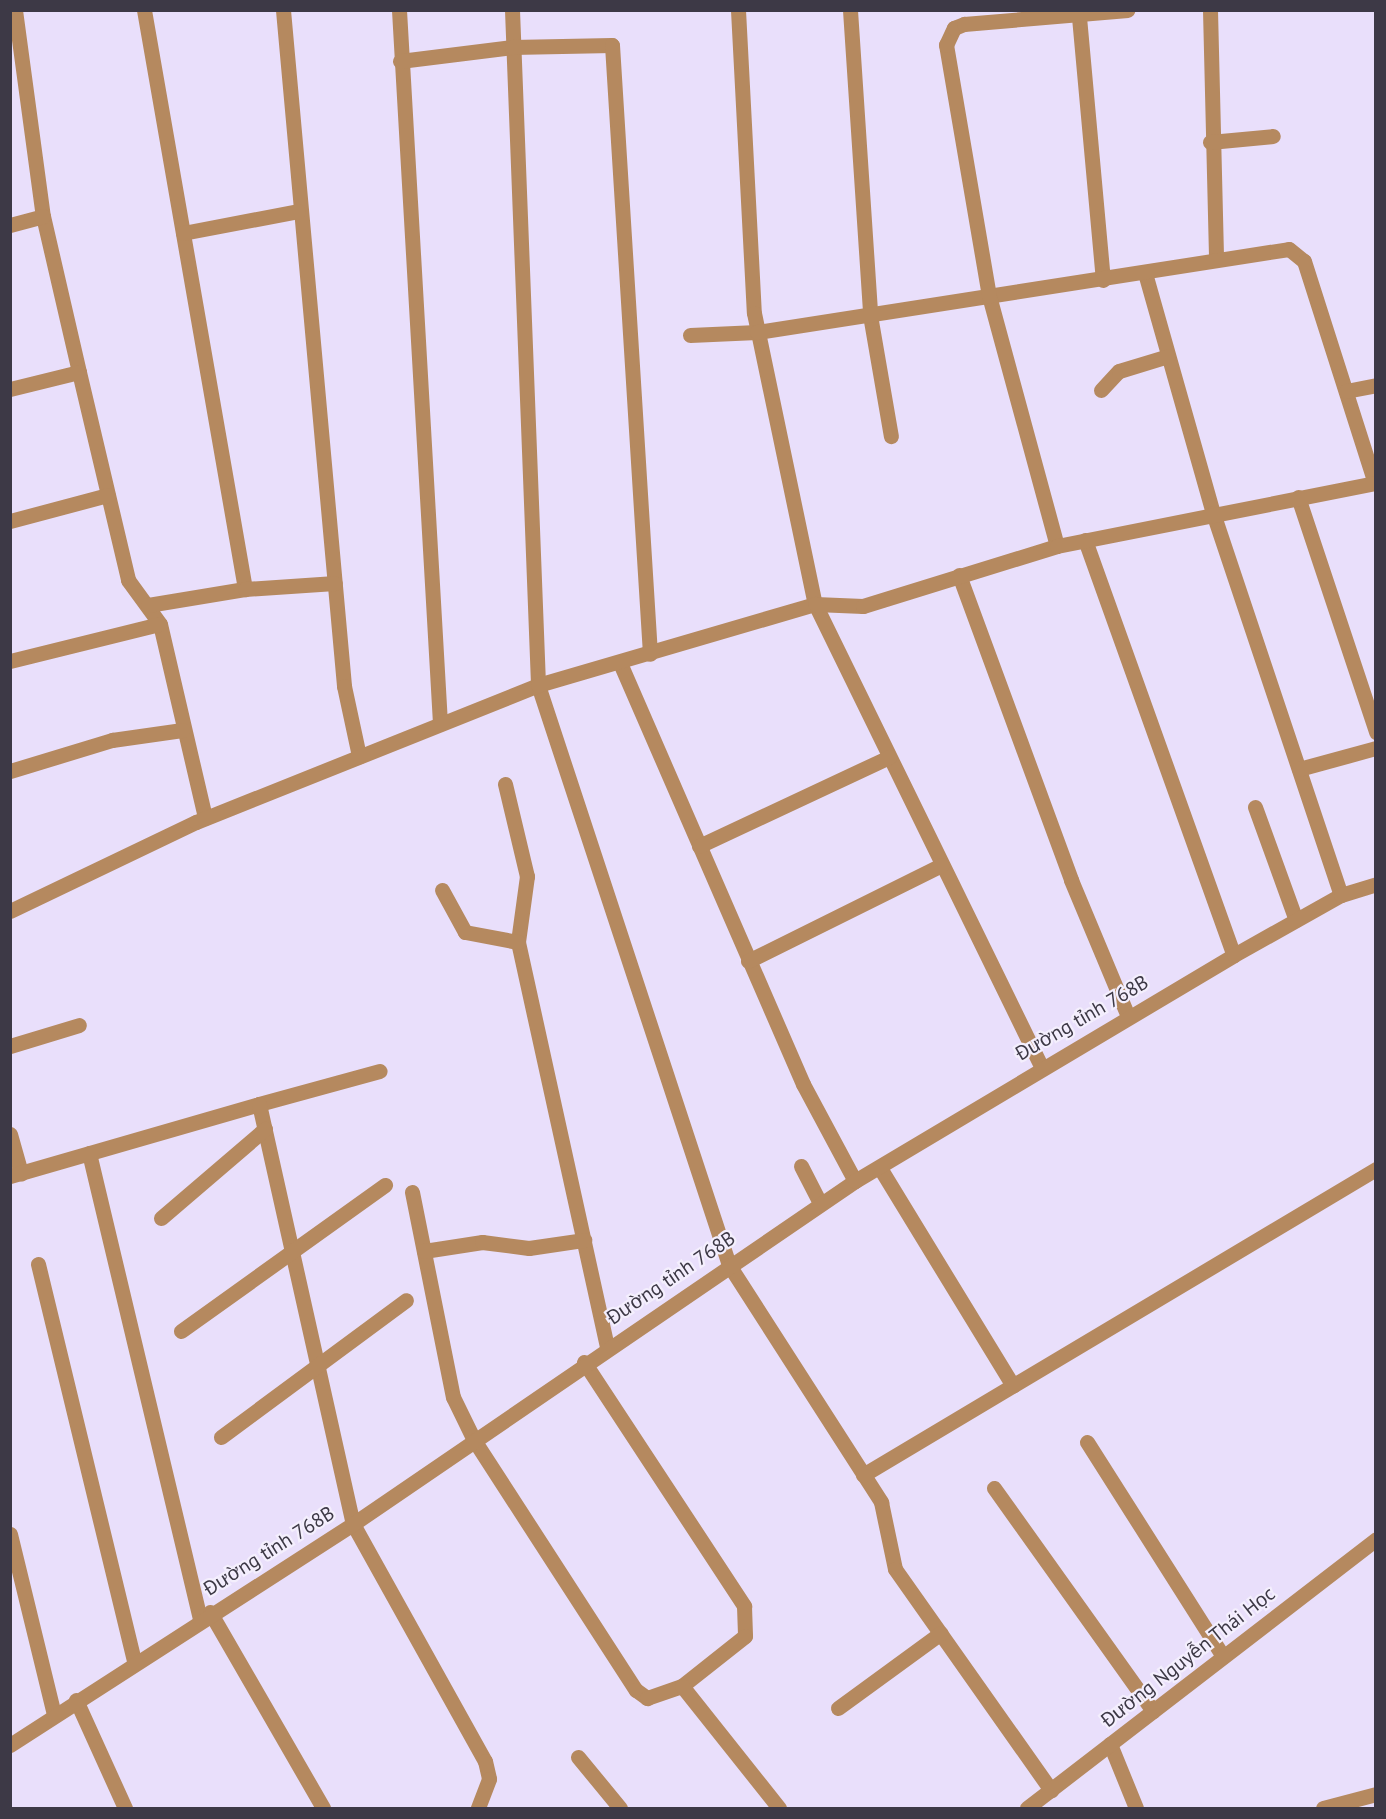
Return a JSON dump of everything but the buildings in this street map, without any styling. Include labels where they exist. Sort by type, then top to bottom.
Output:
[{"type":"street","points":[[15,10],[18,85],[43,216],[79,372],[130,587],[148,605],[160,624],[182,730],[205,818]]},
{"type":"street","points":[[144,10],[245,589]]},
{"type":"street","points":[[283,10],[298,211],[344,686],[359,756]]},
{"type":"street","points":[[399,10],[400,61],[440,724]]},
{"type":"street","points":[[512,10],[538,685],[729,1265],[886,1514],[895,1569],[1051,1790]]},
{"type":"street","points":[[738,10],[757,332],[815,604],[1041,1065]]},
{"type":"street","points":[[850,10],[870,315],[891,436]]},
{"type":"street","points":[[1057,546],[989,297],[946,45],[954,28],[989,16],[1079,17],[1127,10]]},
{"type":"street","points":[[1210,10],[1210,142],[1216,258]]},
{"type":"street","points":[[1079,17],[1103,280]]},
{"type":"street","points":[[400,61],[512,47],[612,45],[650,654]]},
{"type":"street","points":[[1210,142],[1273,136]]},
{"type":"street","points":[[183,233],[298,211]]},
{"type":"street","points":[[10,225],[43,216]]},
{"type":"street","points":[[10,911],[205,818],[538,685],[620,663],[815,604],[863,606],[1057,546],[1298,496],[1375,483],[1300,255],[1289,249],[1216,258],[1103,280],[757,332],[690,335]]},
{"type":"street","points":[[1145,273],[1213,513],[1341,895]]},
{"type":"street","points":[[1101,390],[1119,371],[1168,356]]},
{"type":"street","points":[[10,389],[79,372]]},
{"type":"street","points":[[1346,392],[1376,385]]},
{"type":"street","points":[[10,521],[108,495]]},
{"type":"street","points":[[1298,496],[1376,732]]},
{"type":"street","points":[[1085,540],[1234,954]]},
{"type":"street","points":[[959,575],[1071,880],[1128,1016]]},
{"type":"street","points":[[148,605],[245,589],[335,583]]},
{"type":"street","points":[[10,661],[160,624]]},
{"type":"street","points":[[620,663],[748,961],[855,1181]]},
{"type":"street","points":[[10,771],[112,740],[182,730]]},
{"type":"street","points":[[1299,769],[1376,748]]},
{"type":"street","points":[[699,846],[889,757]]},
{"type":"street","points":[[505,784],[526,876],[518,942],[607,1346]]},
{"type":"street","points":[[1255,807],[1296,920]]},
{"type":"street","points":[[748,961],[941,865]]},
{"type":"street","name":"Đường tỉnh 768B","points":[[10,1745],[205,1615],[352,1524],[607,1346],[820,1203],[880,1168],[1041,1065],[1234,954],[1341,895],[1376,884]]},
{"type":"street","points":[[442,890],[465,932],[518,942]]},
{"type":"street","points":[[10,1046],[79,1025]]},
{"type":"street","points":[[10,1134],[16,1174],[380,1071]]},
{"type":"street","points":[[259,1104],[352,1524],[485,1761],[489,1779],[478,1809]]},
{"type":"street","points":[[161,1218],[265,1129]]},
{"type":"street","points":[[89,1153],[205,1615],[323,1809]]},
{"type":"street","points":[[801,1166],[820,1203]]},
{"type":"street","points":[[880,1168],[1013,1386]]},
{"type":"street","points":[[863,1475],[1376,1169]]},
{"type":"street","points":[[181,1331],[292,1249],[385,1185]]},
{"type":"street","points":[[412,1192],[453,1397],[474,1440],[636,1690],[647,1698],[681,1686],[745,1636],[744,1606],[584,1362]]},
{"type":"street","points":[[424,1251],[482,1242],[529,1248],[584,1240]]},
{"type":"street","points":[[38,1264],[134,1661]]},
{"type":"street","points":[[221,1437],[406,1300]]},
{"type":"street","points":[[1087,1442],[1223,1656]]},
{"type":"street","points":[[994,1488],[1153,1711]]},
{"type":"street","points":[[10,1534],[54,1715]]},
{"type":"street","name":"Đường Nguyễn Thái Học","points":[[1027,1809],[1376,1539]]},
{"type":"street","points":[[838,1708],[941,1633]]},
{"type":"street","points":[[681,1686],[779,1809]]},
{"type":"street","points":[[76,1701],[125,1809]]},
{"type":"street","points":[[1110,1744],[1136,1809]]},
{"type":"street","points":[[579,1757],[620,1809]]},
{"type":"street","points":[[1323,1809],[1376,1794]]}]
